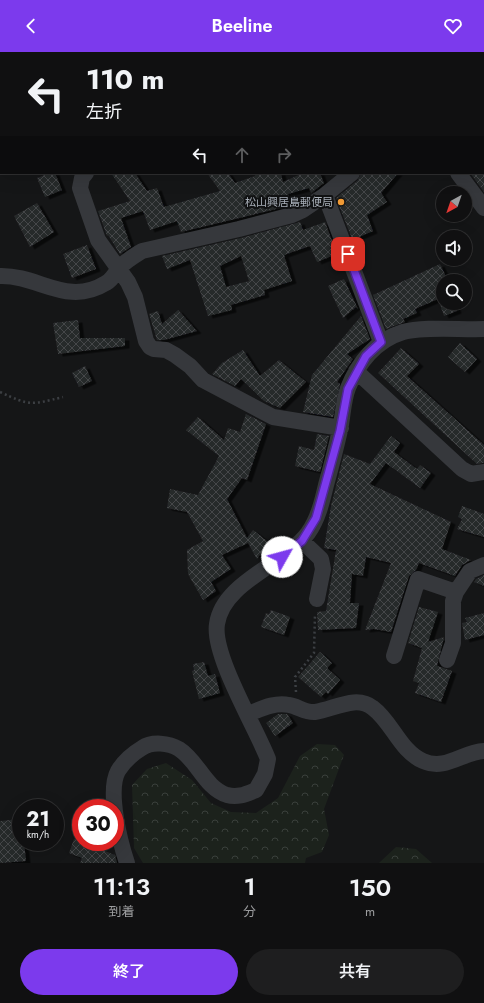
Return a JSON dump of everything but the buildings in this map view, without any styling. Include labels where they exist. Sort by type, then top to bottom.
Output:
[{"type":"street","points":[[85,174],[82,178],[80,188],[98,240],[128,282],[134,297],[146,341],[150,347],[154,349],[166,350],[190,366],[203,380],[273,417],[341,428]]},
{"type":"street","points":[[0,276],[14,276],[60,291],[74,293],[91,290],[106,283],[114,277],[129,258],[142,251],[239,229],[292,215],[303,210],[325,195],[351,174]]},
{"type":"street","points":[[459,174],[484,208]]},
{"type":"street","points":[[325,195],[381,342]]},
{"type":"street","points":[[127,863],[119,839],[114,794],[117,772],[130,755],[145,746],[161,743],[179,749],[194,764],[210,784],[226,795],[239,797],[256,790],[265,774],[268,759],[228,674],[216,626],[220,610],[233,593],[302,541],[316,518],[341,428],[348,389],[356,371],[366,356],[381,342],[403,332],[484,329]]},
{"type":"street","points":[[356,371],[462,469],[471,474],[484,472]]},
{"type":"street","points":[[302,541],[321,559],[323,569],[317,599]]},
{"type":"street","points":[[447,660],[453,643],[453,601],[456,592],[470,571],[484,565]]},
{"type":"street","points":[[394,656],[418,579],[456,592]]},
{"type":"street","points":[[248,714],[267,706],[279,704],[289,705],[313,713],[339,704],[367,704],[378,712],[407,749],[422,760],[439,765],[459,759],[477,751],[484,751]]},
{"type":"path","points":[[0,392],[21,402],[34,404],[62,397]]},
{"type":"path","points":[[293,696],[296,692],[295,677],[314,653],[314,623],[317,599]]},
{"type":"green space","points":[[317,744],[335,745],[344,755],[324,809],[329,835],[322,852],[306,858],[305,863],[143,863],[134,848],[132,785],[147,769],[166,763],[192,780],[211,803],[231,812],[256,813],[278,798],[300,756]]},
{"type":"green space","points":[[396,847],[416,849],[432,863],[379,863]]},
{"type":"place","name":"松山興居島郵便局","points":[[341,202]]},
{"type":"route","points":[[282,557],[302,541],[316,518],[323,498],[340,431],[348,389],[356,371],[366,356],[381,342],[348,254]]}]
